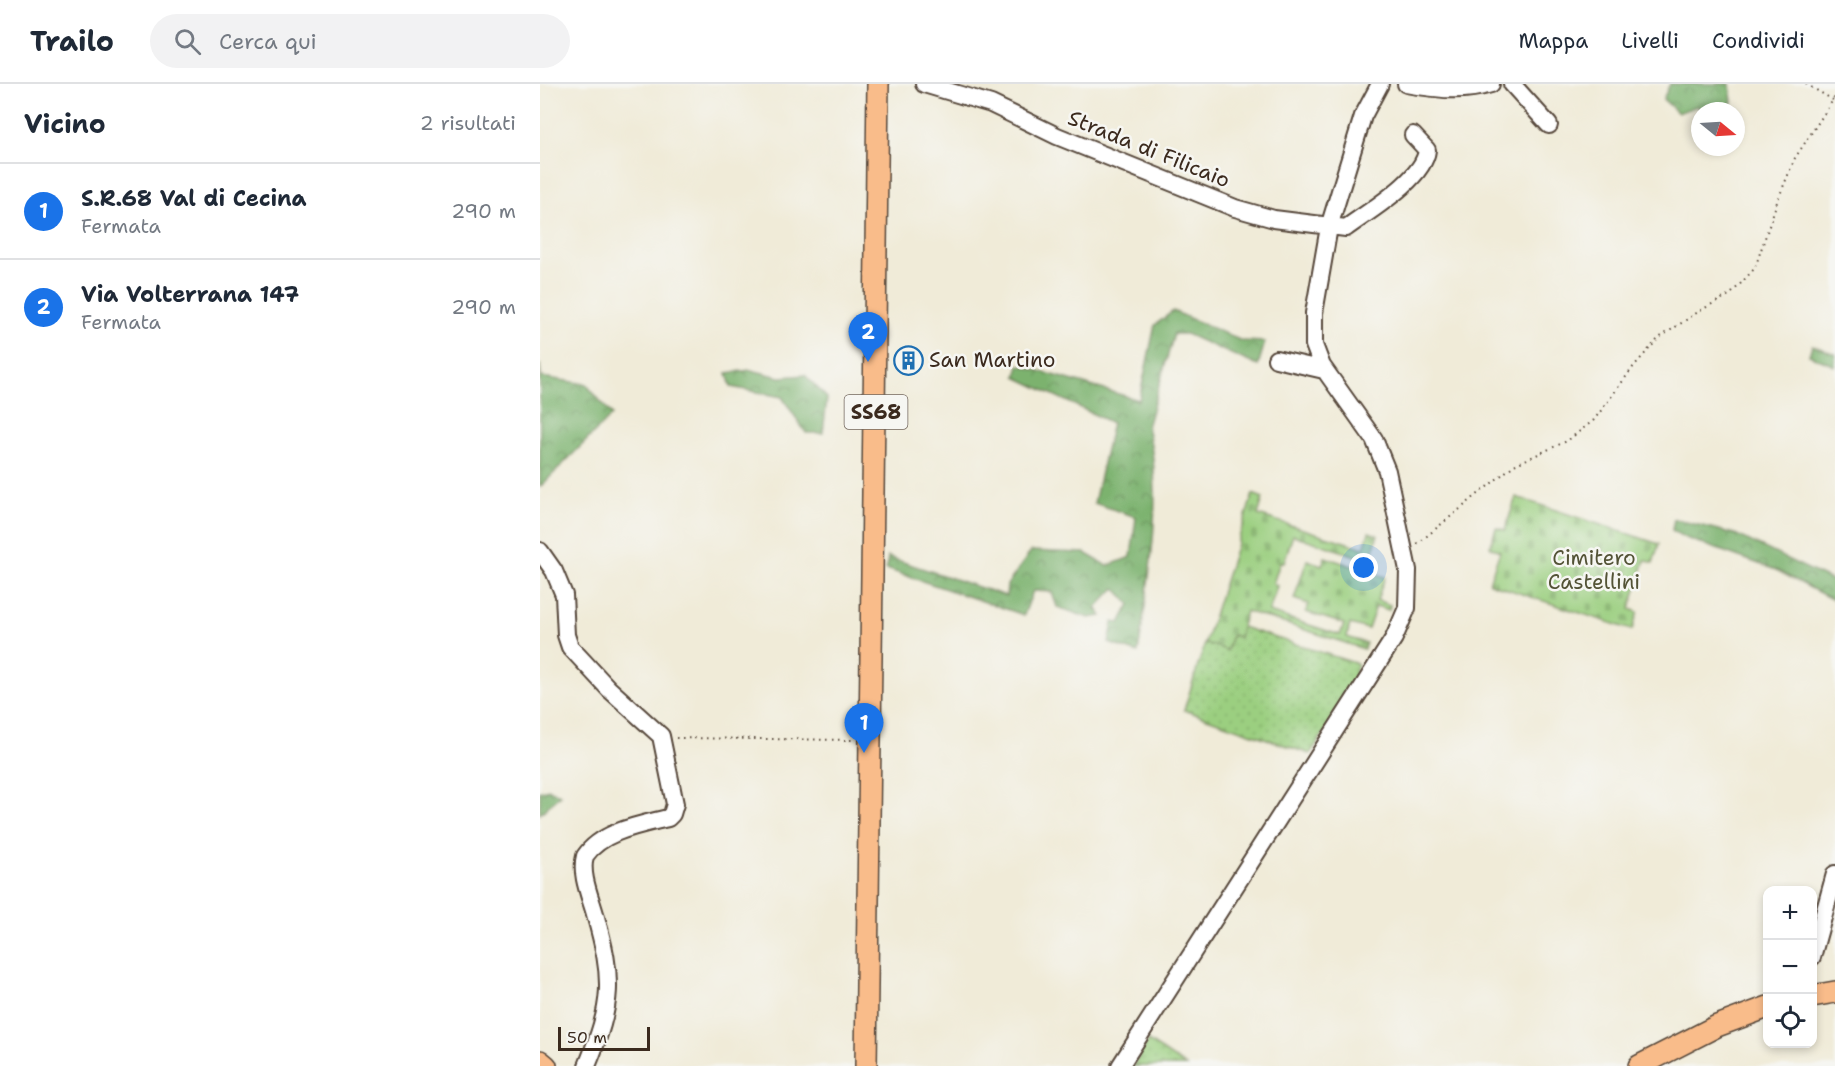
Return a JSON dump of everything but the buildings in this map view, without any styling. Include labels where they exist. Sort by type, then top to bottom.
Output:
[{"type":"main road","name":"SS68","points":[[866,1066],[878,84]]},
{"type":"main road","points":[[1817,995],[1835,992]]},
{"type":"main road","points":[[867,999],[875,1066]]},
{"type":"main road","points":[[1639,1066],[1717,1026],[1763,1009]]},
{"type":"main road","points":[[540,1061],[546,1066]]},
{"type":"street","name":"Strada di Filicaio","points":[[924,84],[991,104],[1057,136],[1235,208],[1274,219],[1329,227]]},
{"type":"street","points":[[1120,1066],[1402,623],[1408,600],[1408,570],[1382,456],[1365,423],[1324,370],[1314,345],[1314,313],[1329,227],[1363,116],[1380,84]]},
{"type":"street","points":[[1406,84],[1471,90],[1491,84]]},
{"type":"street","points":[[1512,84],[1549,124]]},
{"type":"street","points":[[1329,227],[1346,228],[1410,179],[1426,160],[1427,150],[1413,135]]},
{"type":"street","points":[[1276,359],[1324,370]]},
{"type":"street","points":[[540,550],[554,571],[564,595],[566,635],[570,646],[602,682],[661,736],[674,799],[672,814],[602,841],[590,849],[584,859],[585,878],[606,951],[609,982],[604,1024],[587,1066]]},
{"type":"street","points":[[1817,940],[1835,874]]},
{"type":"path","points":[[1405,553],[1514,465],[1567,441],[1594,420],[1634,366],[1659,338],[1701,310],[1731,294],[1755,268],[1777,202],[1795,158],[1834,98],[1806,84]]},
{"type":"path","points":[[661,736],[871,740]]},
{"type":"green space","points":[[1670,84],[1730,84],[1732,102],[1691,102],[1691,108],[1678,113],[1663,99]]},
{"type":"green space","points":[[1173,311],[1242,341],[1265,342],[1258,366],[1186,334],[1174,334],[1147,427],[1155,480],[1155,509],[1150,570],[1138,653],[1109,643],[1113,622],[1120,623],[1130,604],[1115,588],[1096,608],[1102,616],[1089,618],[1057,607],[1052,592],[1033,591],[1024,615],[886,569],[888,557],[1006,596],[1007,585],[1031,551],[1085,553],[1107,566],[1131,557],[1136,517],[1094,503],[1112,423],[1016,377],[1019,365],[1139,400],[1155,325]]},
{"type":"green space","points":[[1812,345],[1835,354],[1835,366],[1809,355]]},
{"type":"green space","points":[[540,364],[541,377],[586,384],[612,415],[540,487]]},
{"type":"green space","points":[[751,370],[780,377],[805,375],[827,398],[823,433],[806,433],[782,397],[731,387],[727,373]]},
{"type":"green space","points":[[1253,494],[1263,498],[1258,515],[1364,548],[1369,532],[1378,535],[1366,571],[1385,577],[1377,600],[1390,605],[1389,610],[1376,606],[1368,629],[1350,624],[1347,637],[1366,643],[1364,649],[1246,611],[1239,637],[1232,635],[1227,650],[1205,643]],"holes":[[[1293,535],[1365,559],[1361,569],[1325,557],[1322,565],[1307,560],[1294,599],[1308,604],[1306,612],[1344,624],[1340,635],[1269,612],[1277,586],[1273,584],[1280,562],[1284,562]]]},
{"type":"green space","name":"Cimitero Castellini","points":[[1516,497],[1659,544],[1653,563],[1645,560],[1630,609],[1638,612],[1632,630],[1489,583],[1500,551],[1490,547],[1496,528],[1505,530]]},
{"type":"green space","points":[[1674,519],[1735,534],[1835,582],[1835,601],[1776,570],[1683,537],[1672,530]]},
{"type":"green space","points":[[1242,627],[1358,664],[1347,698],[1310,754],[1184,710],[1205,643],[1227,650],[1232,635],[1239,637]]},
{"type":"green space","points":[[549,789],[560,795],[540,814],[540,791]]},
{"type":"green space","points":[[1148,1041],[1186,1066],[1133,1066]]},
{"type":"place","name":"San Martino","points":[[908,360]]},
{"type":"place","name":"Via Volterrana 147","points":[[868,362]]},
{"type":"place","name":"S.R.68 Val di Cecina","points":[[864,753]]}]
